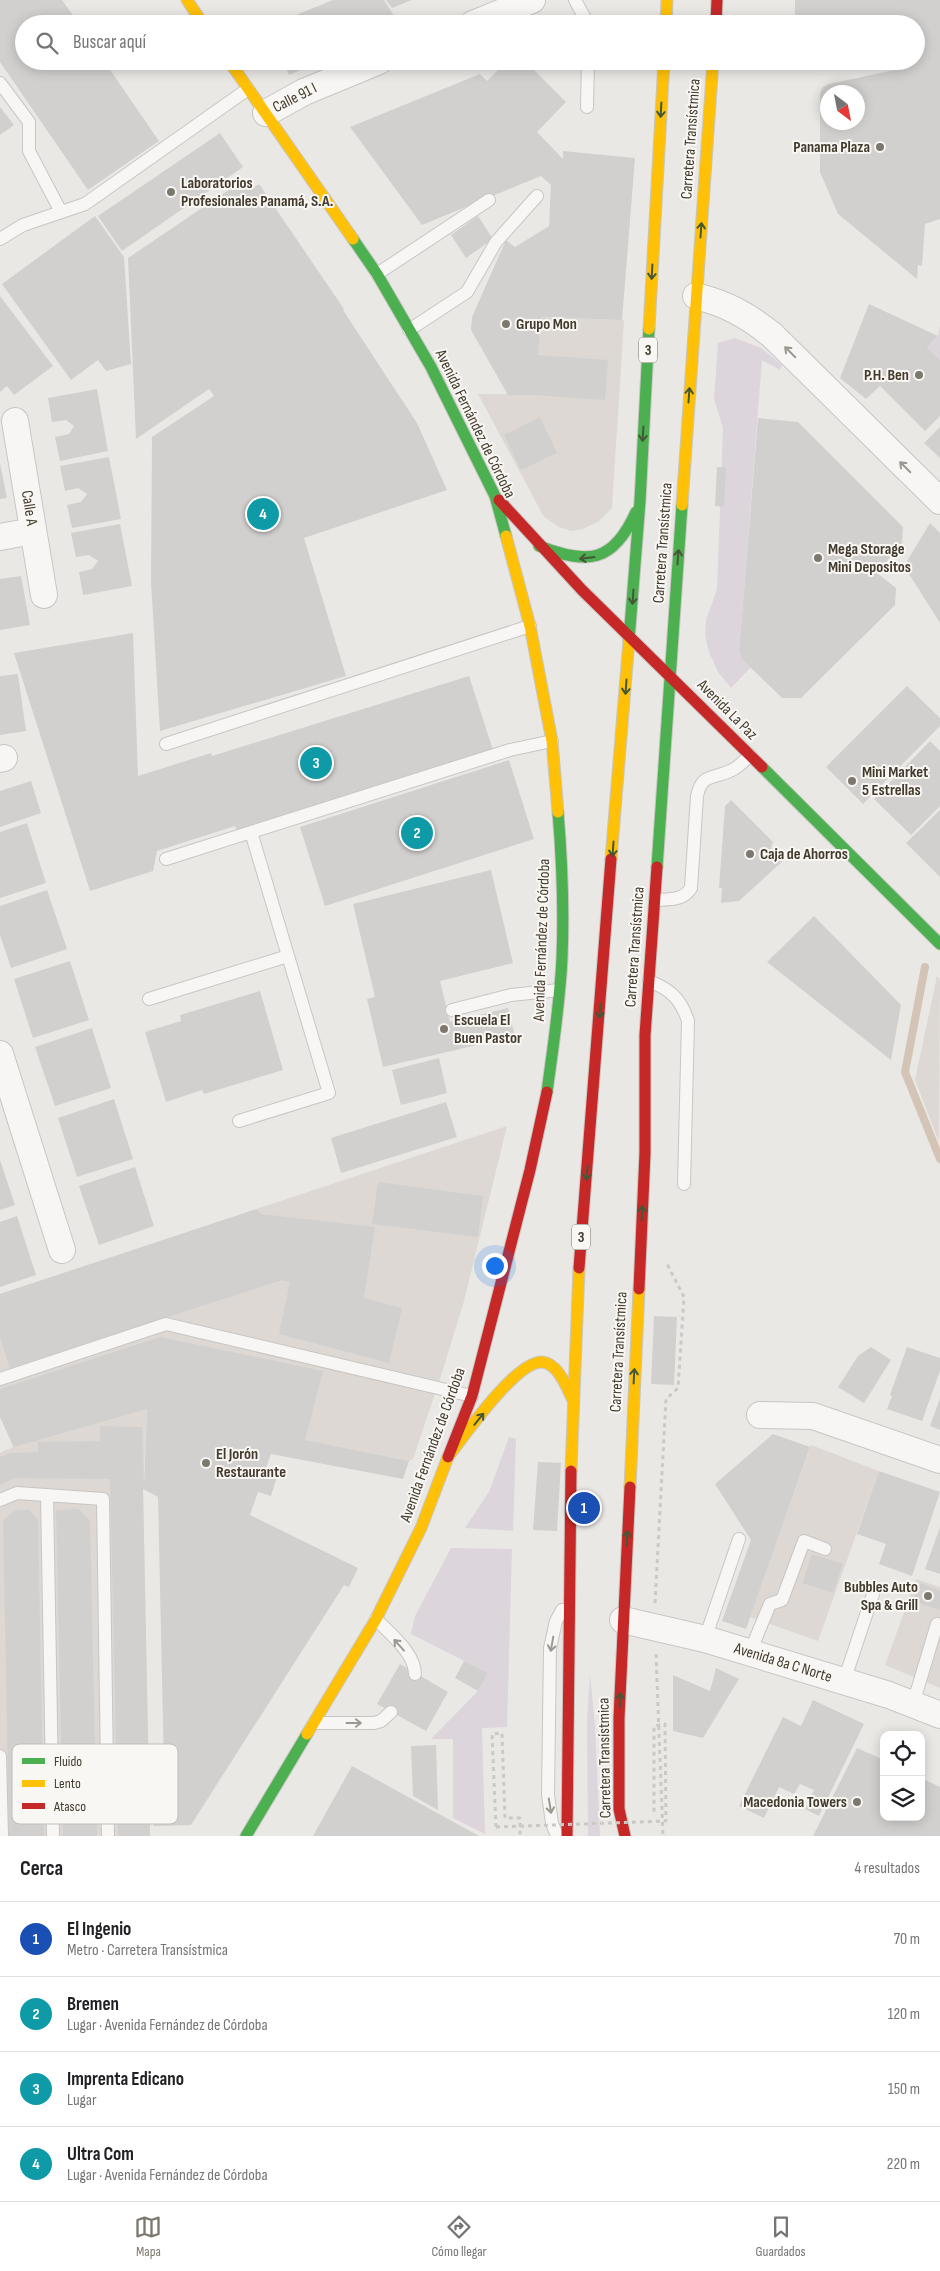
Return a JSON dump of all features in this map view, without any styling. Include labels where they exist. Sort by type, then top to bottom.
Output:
[{"type":"main road","points":[[187,0],[197,15]]},
{"type":"main road","points":[[666,15],[667,0]]},
{"type":"main road","points":[[716,15],[717,0]]},
{"type":"main road","name":"Avenida Fernández de Córdoba","points":[[235,70],[377,274],[431,367],[495,496],[530,626],[552,741],[561,853],[562,957],[556,1028],[545,1102],[530,1170],[472,1396],[421,1528],[376,1619],[246,1836]]},
{"type":"main road","name":"Carretera Transístmica","points":[[567,1836],[569,1599],[573,1400],[578,1275],[640,501],[664,70]]},
{"type":"main road","name":"Carretera Transístmica","points":[[625,1836],[619,1800],[619,1718],[644,1163],[646,1036],[712,70]]},
{"type":"main road","name":"Avenida La Paz","points":[[495,496],[540,546],[630,639],[670,676],[940,944]]},
{"type":"main road","points":[[540,546],[575,558],[602,554],[614,548],[624,537],[640,501]]},
{"type":"main road","points":[[448,1457],[509,1381],[521,1369],[532,1363],[542,1362],[550,1366],[563,1382],[573,1400]]},
{"type":"street","points":[[495,15],[532,0]]},
{"type":"street","name":"Calle 91 I","points":[[266,113],[304,92],[357,70]]},
{"type":"street","points":[[696,296],[716,301],[746,314],[772,334],[940,501]]},
{"type":"street","name":"Calle A","points":[[15,421],[44,595]]},
{"type":"street","points":[[0,537],[33,531]]},
{"type":"street","points":[[0,1054],[62,1250]]},
{"type":"street","points":[[760,1415],[813,1416],[940,1460]]},
{"type":"street","name":"Avenida 8a C Norte","points":[[623,1620],[654,1626],[750,1652],[844,1681],[940,1715]]},
{"type":"lane","points":[[575,0],[583,15]]},
{"type":"lane","points":[[587,107],[588,70]]},
{"type":"lane","points":[[0,83],[29,122],[29,151],[61,212]]},
{"type":"lane","points":[[0,239],[24,225],[85,204],[248,89]]},
{"type":"lane","points":[[410,330],[467,292],[496,242],[537,196]]},
{"type":"lane","points":[[377,274],[489,200]]},
{"type":"lane","points":[[166,744],[530,626]]},
{"type":"lane","points":[[166,859],[510,750],[552,741]]},
{"type":"lane","points":[[655,900],[680,898],[687,895],[691,888],[696,796],[699,787],[705,779],[732,770],[750,755]]},
{"type":"lane","points":[[239,1121],[328,1093],[251,832]]},
{"type":"lane","points":[[149,999],[288,956]]},
{"type":"lane","points":[[649,981],[664,986],[675,995],[684,1007],[688,1021],[684,1184]]},
{"type":"lane","points":[[452,1010],[511,995],[560,990]]},
{"type":"lane","points":[[0,1379],[166,1324],[472,1396]]},
{"type":"lane","points":[[0,1500],[17,1493],[104,1499],[107,1744]]},
{"type":"lane","points":[[48,1495],[52,1744]]},
{"type":"lane","points":[[705,1639],[739,1539]]},
{"type":"lane","points":[[750,1652],[770,1604],[782,1600],[804,1542],[825,1549]]},
{"type":"lane","points":[[844,1681],[873,1594]]},
{"type":"lane","points":[[557,1836],[552,1823],[548,1795],[550,1648],[556,1621],[569,1599]]},
{"type":"lane","points":[[376,1619],[409,1656],[415,1667],[415,1674]]},
{"type":"lane","points":[[913,1704],[937,1624]]},
{"type":"lane","points":[[314,1723],[374,1723],[391,1712]]},
{"type":"lane","points":[[0,1756],[2,1836]]},
{"type":"path","points":[[663,1836],[654,1626],[666,1399],[678,1388],[684,1297],[666,1263]]},
{"type":"path","points":[[520,1836],[520,1818],[505,1818],[502,1733],[492,1734],[496,1827],[666,1822],[665,1724],[654,1726],[654,1812]]},
{"type":"shaded area","points":[[541,317],[624,320],[612,508],[599,521],[583,529],[572,531],[559,527],[544,517],[478,394],[534,394]]},
{"type":"shaded area","points":[[940,325],[940,360],[927,347],[938,336]]},
{"type":"shaded area","points":[[735,338],[761,348],[782,365],[780,370],[762,360],[739,652],[742,659],[751,667],[731,688],[718,672],[709,652],[705,636],[706,620],[717,589],[723,428],[714,399],[718,343]]},
{"type":"shaded area","points":[[937,976],[940,980],[939,1142],[915,1080]]},
{"type":"shaded area","points":[[507,1126],[464,1301],[413,1459],[409,1461],[147,1409],[143,1489],[148,1744],[12,1744],[12,1824],[150,1824],[150,1836],[0,1836],[0,1453],[13,1447],[0,1417],[0,1294]]},
{"type":"shaded area","points":[[509,1437],[516,1439],[513,1531],[465,1528],[489,1492]]},
{"type":"shaded area","points":[[811,1445],[879,1471],[818,1641],[750,1617]]},
{"type":"shaded area","points":[[451,1548],[512,1549],[507,1727],[482,1728],[485,1834],[453,1818],[453,1739],[431,1739],[478,1691],[488,1673],[411,1634],[415,1616]]},
{"type":"shaded area","points":[[916,1579],[940,1587],[940,1688],[885,1665]]},
{"type":"shaded area","points":[[590,1674],[595,1726],[600,1836],[588,1836],[587,1720]]},
{"type":"building","points":[[0,0],[62,0],[73,15],[15,15],[15,70],[110,70],[159,141],[88,190],[0,62]]},
{"type":"building","points":[[333,0],[384,0],[393,15],[296,15]]},
{"type":"building","points":[[386,0],[412,0],[392,8]]},
{"type":"building","name":"Panama Plaza","points":[[795,0],[940,0],[940,219],[925,224],[922,266],[918,265],[917,279],[838,214],[820,172],[820,130],[865,130],[865,85],[827,85],[894,70],[925,70],[925,15],[795,15]]},
{"type":"building","points":[[287,70],[301,70],[289,75]]},
{"type":"building","points":[[498,70],[534,70],[566,102],[537,132],[563,159],[563,151],[635,158],[622,320],[541,317],[538,355],[608,360],[605,400],[508,395],[471,330],[472,317],[506,240],[515,247],[549,226],[551,185],[541,176],[422,225],[350,127],[480,74],[487,81]]},
{"type":"building","points":[[0,107],[14,125],[0,135]]},
{"type":"building","name":"Laboratorios Profesionales Panamá, S.A.","points":[[220,133],[243,167],[122,251],[98,216]]},
{"type":"building","points":[[245,179],[252,189],[259,184],[344,309],[417,423],[447,490],[304,538],[346,676],[160,731],[151,582],[152,437],[214,396],[209,389],[136,439],[128,258]]},
{"type":"building","points":[[95,216],[124,257],[131,364],[106,371],[98,360],[71,380],[2,284]]},
{"type":"building","points":[[478,216],[493,239],[466,258],[451,235]]},
{"type":"building","points":[[0,296],[53,366],[14,395],[7,386],[0,392]]},
{"type":"building","points":[[869,304],[938,336],[927,347],[940,360],[940,416],[925,431],[880,386],[866,399],[840,378]]},
{"type":"building","points":[[97,389],[108,451],[60,461],[55,437],[69,434],[74,426],[66,420],[52,422],[48,398]]},
{"type":"building","points":[[540,417],[557,453],[521,470],[504,435]]},
{"type":"building","name":"Mega Storage Mini Depositos","points":[[758,418],[798,422],[903,527],[902,543],[877,573],[896,588],[895,605],[801,698],[782,698],[742,659],[739,652]]},
{"type":"building","points":[[940,427],[940,458],[924,443]]},
{"type":"building","points":[[109,457],[121,519],[72,528],[67,505],[81,502],[87,494],[78,488],[65,491],[60,466]]},
{"type":"building","points":[[0,463],[7,498],[0,499]]},
{"type":"building","points":[[717,467],[726,467],[724,507],[715,506]]},
{"type":"building","points":[[930,523],[940,533],[940,623],[904,566]]},
{"type":"building","points":[[120,524],[132,586],[83,595],[79,572],[92,569],[98,561],[89,555],[76,557],[71,533]]},
{"type":"building","points":[[21,576],[30,625],[0,630],[0,579]]},
{"type":"building","points":[[133,633],[138,776],[211,753],[212,756],[469,676],[493,750],[237,832],[235,826],[157,851],[153,871],[90,891],[14,653]]},
{"type":"building","points":[[18,674],[26,731],[0,735],[0,676]]},
{"type":"building","points":[[907,686],[940,718],[940,726],[863,804],[826,767]]},
{"type":"building","points":[[930,741],[940,751],[940,806],[911,835],[874,799]]},
{"type":"building","points":[[509,760],[534,839],[325,906],[300,827]]},
{"type":"building","points":[[31,781],[41,813],[0,827],[0,791]]},
{"type":"building","name":"Caja de Ahorros","points":[[731,800],[773,842],[771,848],[784,860],[739,901],[721,903],[722,888],[719,888],[725,806]]},
{"type":"building","points":[[940,810],[940,877],[906,843]]},
{"type":"building","points":[[27,823],[46,883],[0,898],[0,832]]},
{"type":"building","points":[[491,870],[513,963],[440,981],[450,1022],[508,1008],[515,1036],[383,1067],[367,999],[375,997],[353,904]]},
{"type":"building","points":[[47,890],[67,949],[11,968],[0,935],[0,906]]},
{"type":"building","points":[[814,916],[901,1005],[891,1060],[767,962]]},
{"type":"building","points":[[70,961],[89,1020],[33,1038],[14,979]]},
{"type":"building","points":[[260,991],[283,1070],[204,1094],[202,1090],[166,1102],[145,1032],[181,1021],[180,1015]]},
{"type":"building","points":[[92,1028],[111,1088],[55,1106],[35,1047]]},
{"type":"building","points":[[439,1058],[447,1093],[401,1105],[392,1070]]},
{"type":"building","points":[[114,1099],[133,1159],[77,1177],[58,1118]]},
{"type":"building","points":[[446,1102],[457,1137],[341,1173],[331,1138]]},
{"type":"building","points":[[0,1160],[15,1205],[0,1210]]},
{"type":"building","points":[[135,1167],[154,1226],[99,1245],[79,1186]]},
{"type":"building","points":[[378,1182],[483,1196],[478,1237],[372,1224]]},
{"type":"building","points":[[257,1209],[261,1214],[375,1227],[364,1298],[402,1308],[389,1363],[279,1334],[290,1282],[282,1280],[10,1368],[0,1338],[0,1294]]},
{"type":"building","points":[[17,1216],[36,1275],[0,1287],[0,1222]]},
{"type":"building","points":[[654,1316],[677,1317],[674,1385],[651,1384]]},
{"type":"building","points":[[160,1337],[323,1371],[305,1440],[409,1461],[403,1479],[271,1454],[264,1473],[277,1477],[271,1496],[258,1492],[250,1515],[358,1568],[349,1587],[344,1585],[191,1825],[154,1826],[154,1824],[178,1824],[178,1744],[163,1744],[158,1497],[143,1489],[148,1744],[116,1744],[110,1479],[16,1478],[0,1485],[0,1457],[10,1453],[38,1452],[38,1442],[100,1441],[100,1426],[142,1427],[144,1484],[147,1409],[14,1447],[0,1417],[0,1389]]},
{"type":"building","points":[[871,1347],[891,1360],[864,1403],[838,1387],[858,1356]]},
{"type":"building","points":[[907,1347],[940,1358],[940,1371],[922,1421],[887,1409]]},
{"type":"building","points":[[940,1398],[940,1430],[930,1426]]},
{"type":"building","points":[[773,1434],[810,1447],[746,1629],[722,1621],[751,1540],[715,1484]]},
{"type":"building","points":[[538,1462],[561,1463],[557,1531],[533,1530]]},
{"type":"building","points":[[879,1471],[940,1492],[912,1576],[879,1564],[886,1544],[857,1534]]},
{"type":"building","points":[[79,1509],[90,1520],[95,1744],[61,1744],[56,1510]]},
{"type":"building","points":[[16,1510],[29,1510],[38,1520],[42,1744],[12,1744],[12,1824],[44,1824],[44,1836],[9,1836],[3,1520]]},
{"type":"building","points":[[940,1527],[940,1574],[925,1569]]},
{"type":"building","points":[[812,1554],[843,1564],[833,1593],[802,1583]]},
{"type":"building","name":"Bubbles Auto Spa & Grill","points":[[920,1583],[940,1591],[940,1610],[913,1601]]},
{"type":"building","points":[[464,1661],[488,1673],[478,1691],[455,1678]]},
{"type":"building","points":[[400,1664],[448,1692],[426,1731],[377,1704]]},
{"type":"building","points":[[716,1668],[739,1679],[703,1738],[673,1731],[673,1675],[710,1691]]},
{"type":"building","points":[[813,1700],[864,1724],[819,1816],[805,1809],[814,1790],[800,1784],[794,1794],[779,1787],[764,1818],[739,1806],[783,1717],[801,1726]]},
{"type":"building","points":[[436,1745],[438,1810],[413,1796],[411,1746]]},
{"type":"building","name":"Macedonia Towers","points":[[857,1748],[880,1758],[880,1821],[925,1821],[925,1780],[940,1787],[940,1836],[813,1836]]},
{"type":"building","points":[[352,1766],[479,1836],[313,1836]]},
{"type":"building","points":[[63,1824],[97,1824],[97,1836],[63,1836]]},
{"type":"building","points":[[118,1824],[150,1824],[150,1836],[118,1836]]},
{"type":"waterway","points":[[925,967],[905,1072],[940,1159]]},
{"type":"traffic: fast","points":[[353,239],[377,274],[431,367],[495,496],[506,536]]},
{"type":"traffic: fast","points":[[629,640],[640,501],[649,329]]},
{"type":"traffic: fast","points":[[657,867],[682,505]]},
{"type":"traffic: fast","points":[[539,546],[572,556],[585,557],[597,555],[608,550],[618,542],[636,512]]},
{"type":"traffic: fast","points":[[762,767],[940,944]]},
{"type":"traffic: fast","points":[[547,1092],[558,1008],[562,958],[561,848],[558,812]]},
{"type":"traffic: fast","points":[[246,1836],[307,1734]]},
{"type":"traffic: slow","points":[[187,0],[197,15]]},
{"type":"traffic: slow","points":[[666,15],[667,0]]},
{"type":"traffic: slow","points":[[235,70],[353,239]]},
{"type":"traffic: slow","points":[[649,329],[663,70]]},
{"type":"traffic: slow","points":[[682,505],[712,70]]},
{"type":"traffic: slow","points":[[506,536],[530,626],[552,741],[558,812]]},
{"type":"traffic: slow","points":[[611,859],[629,640]]},
{"type":"traffic: slow","points":[[571,1471],[579,1268]]},
{"type":"traffic: slow","points":[[630,1487],[639,1289]]},
{"type":"traffic: slow","points":[[448,1457],[491,1401],[519,1373],[531,1365],[542,1362],[548,1363],[553,1367],[565,1383],[573,1400]]},
{"type":"traffic: slow","points":[[307,1734],[376,1619],[421,1528],[448,1457]]},
{"type":"traffic: jam","points":[[716,15],[717,0]]},
{"type":"traffic: jam","points":[[499,500],[582,590],[762,767]]},
{"type":"traffic: jam","points":[[579,1268],[611,859]]},
{"type":"traffic: jam","points":[[639,1289],[645,1153],[645,1035],[657,867]]},
{"type":"traffic: jam","points":[[448,1457],[472,1396],[530,1170],[547,1092]]},
{"type":"traffic: jam","points":[[567,1836],[571,1471]]},
{"type":"traffic: jam","points":[[625,1836],[619,1809],[619,1718],[630,1487]]},
{"type":"place","name":"Panama Plaza","points":[[880,147]]},
{"type":"place","name":"Laboratorios Profesionales Panamá, S.A.","points":[[171,192]]},
{"type":"place","name":"Grupo Mon","points":[[506,324]]},
{"type":"place","name":"P.H. Ben","points":[[919,375]]},
{"type":"place","name":"Ultra Com","points":[[263,514]]},
{"type":"place","name":"Mega Storage Mini Depositos","points":[[818,558]]},
{"type":"place","name":"Imprenta Edicano","points":[[316,763]]},
{"type":"place","name":"Mini Market 5 Estrellas","points":[[852,781]]},
{"type":"place","name":"Bremen","points":[[417,833]]},
{"type":"place","name":"Caja de Ahorros","points":[[750,854]]},
{"type":"place","name":"Escuela El Buen Pastor","points":[[444,1029]]},
{"type":"place","name":"El Jorón Restaurante","points":[[206,1463]]},
{"type":"place","name":"El Ingenio","points":[[584,1508]]},
{"type":"place","name":"Bubbles Auto Spa & Grill","points":[[928,1596]]},
{"type":"place","name":"Macedonia Towers","points":[[857,1802]]}]
